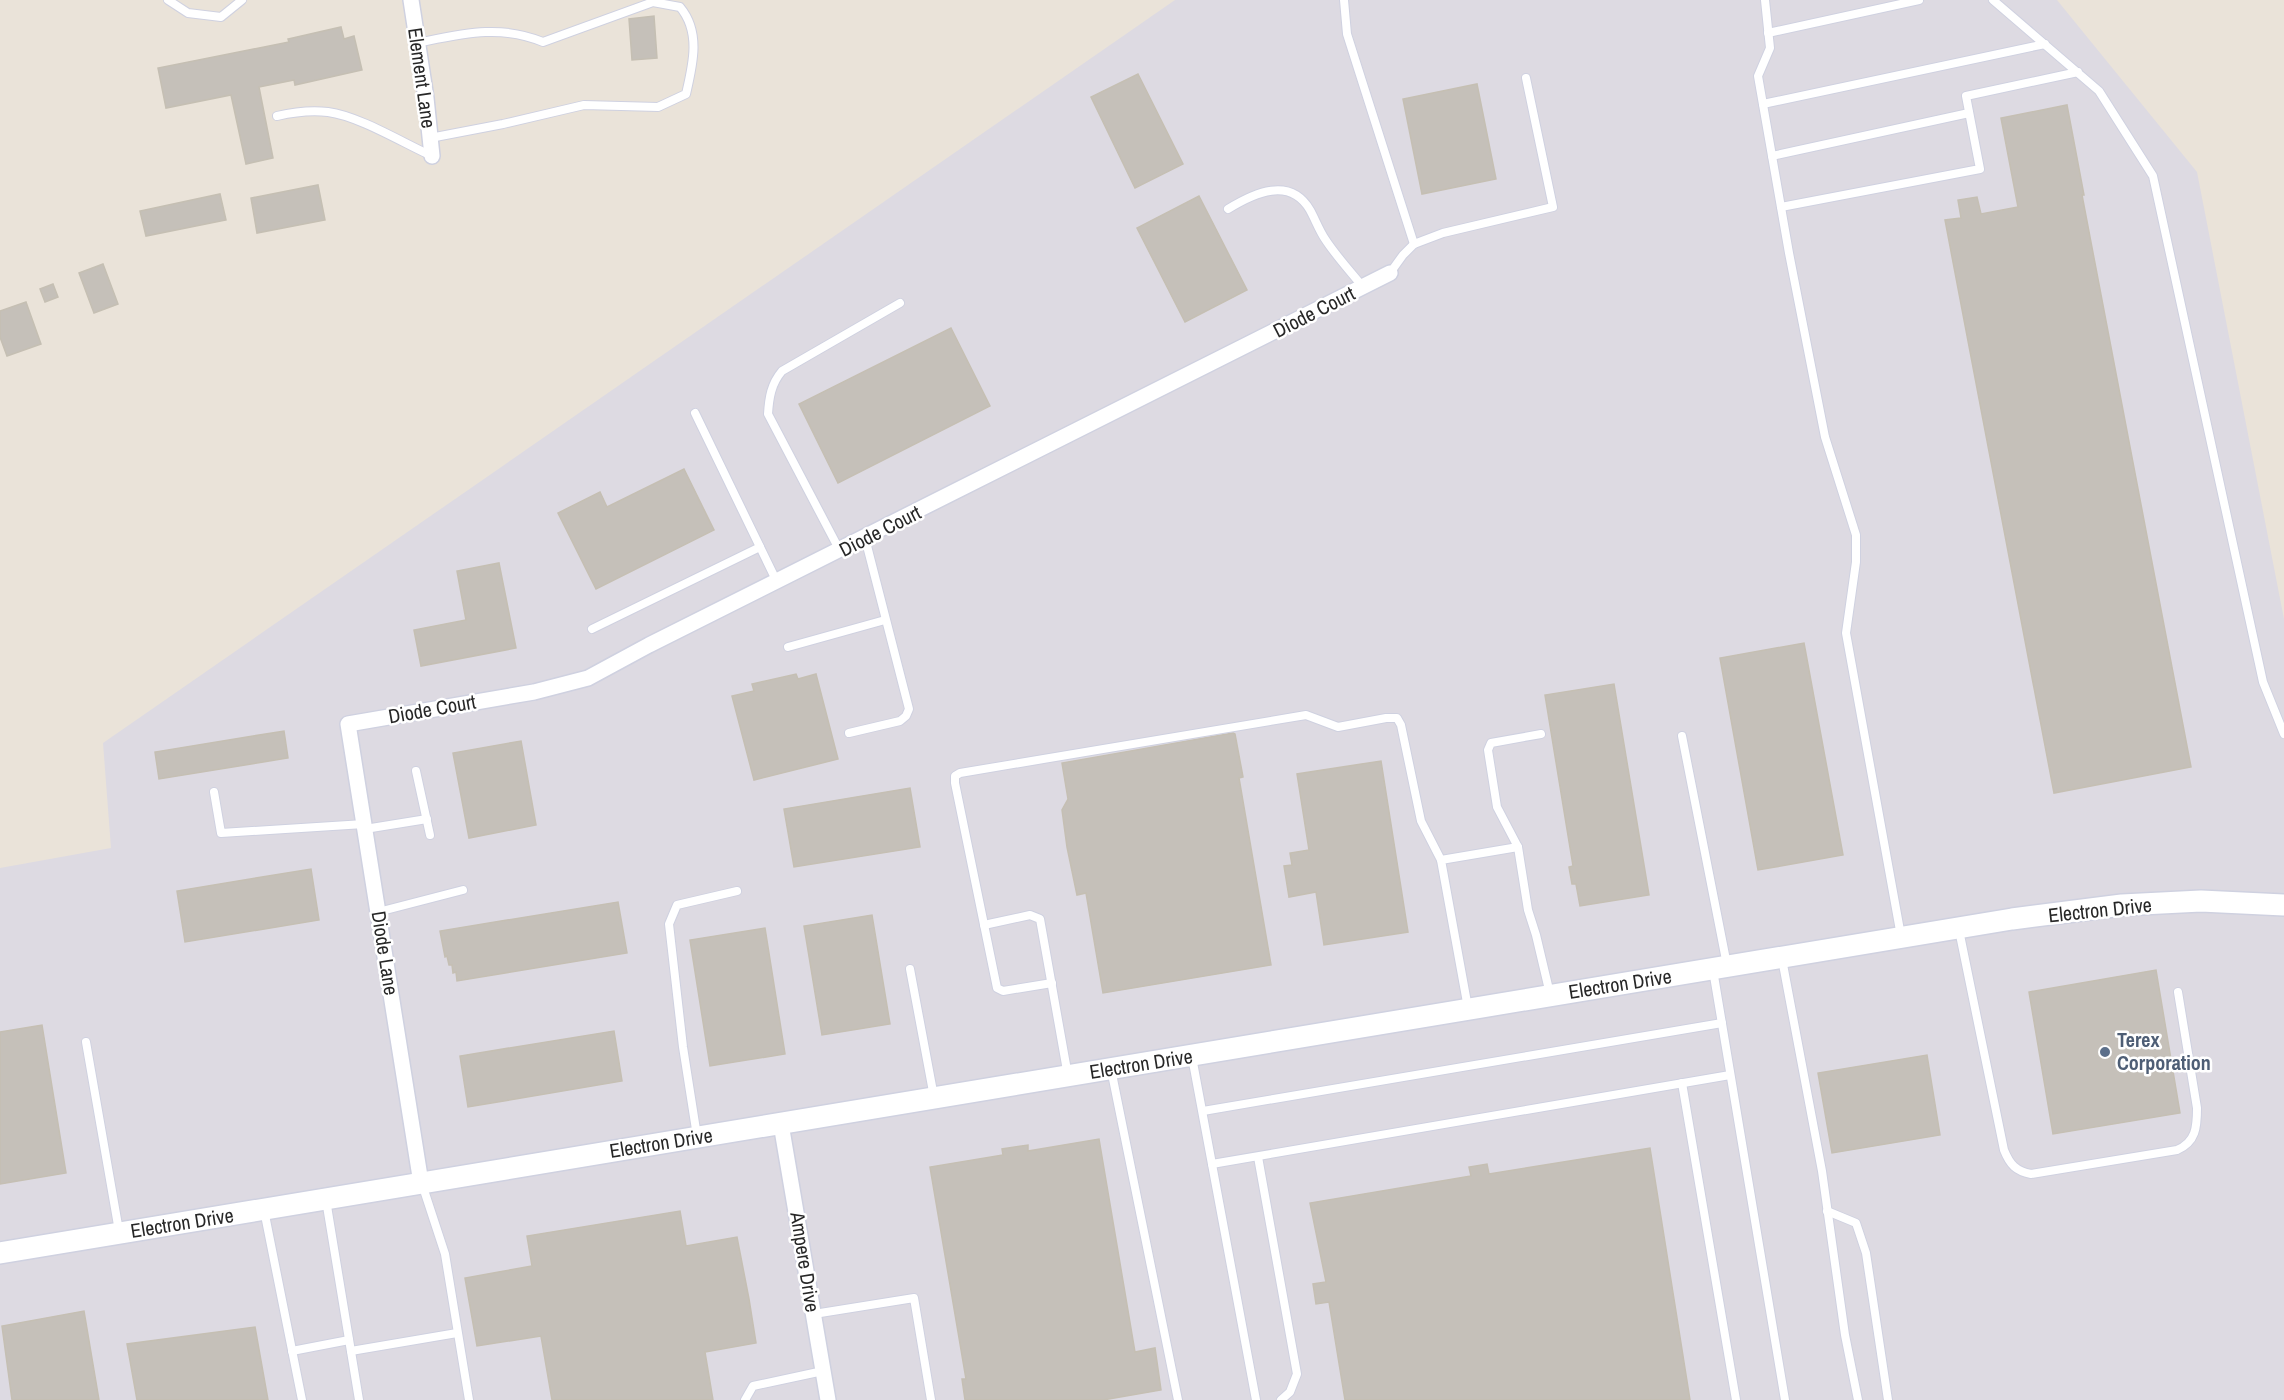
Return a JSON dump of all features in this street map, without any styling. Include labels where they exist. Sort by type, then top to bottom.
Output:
[{"type":"street","name":"Element Lane","points":[[411,0],[432,156]]},
{"type":"street","name":"Diode Court","points":[[348,724],[534,692],[588,678],[649,645],[1390,273]]},
{"type":"street","name":"Diode Lane","points":[[348,724],[421,1183]]},
{"type":"street","name":"Electron Drive","points":[[0,1253],[1959,928],[2122,905],[2201,901],[2284,905]]},
{"type":"street","name":"Ampere Drive","points":[[781,1124],[828,1400]]},
{"type":"lane","points":[[168,0],[189,13],[221,17],[242,0]]},
{"type":"lane","points":[[1344,0],[1347,34],[1414,244]]},
{"type":"lane","points":[[1765,0],[1770,48],[1758,76],[1825,437],[1856,536],[1856,562],[1846,633],[1902,938]]},
{"type":"lane","points":[[1768,33],[1919,0]]},
{"type":"lane","points":[[1993,0],[2099,91],[2153,176],[2263,682],[2284,734]]},
{"type":"lane","points":[[417,43],[490,31],[523,34],[543,42],[653,2],[680,7],[689,17],[693,30],[692,68],[686,94],[658,107],[584,105],[430,138]]},
{"type":"lane","points":[[1763,104],[2045,44]]},
{"type":"lane","points":[[1781,207],[1980,169],[1966,96],[2078,72]]},
{"type":"lane","points":[[1390,273],[1402,255],[1414,244],[1443,233],[1553,207],[1526,78]]},
{"type":"lane","points":[[277,116],[295,112],[329,112],[363,123],[432,156]]},
{"type":"lane","points":[[1772,156],[1969,113]]},
{"type":"lane","points":[[1228,209],[1243,200],[1274,189],[1289,191],[1301,198],[1309,208],[1325,239],[1363,287]]},
{"type":"lane","points":[[840,551],[768,414],[771,392],[775,380],[782,371],[900,303]]},
{"type":"lane","points":[[695,413],[777,582]]},
{"type":"lane","points":[[849,733],[900,721],[909,709],[865,538]]},
{"type":"lane","points":[[592,629],[760,547]]},
{"type":"lane","points":[[788,646],[885,620]]},
{"type":"lane","points":[[1052,983],[999,991],[955,783],[956,776],[960,773],[1306,715],[1338,727],[1397,718],[1401,725],[1421,821],[1441,860],[1468,1010]]},
{"type":"lane","points":[[1541,734],[1491,743],[1488,750],[1497,807],[1518,847],[1528,910],[1550,996]]},
{"type":"lane","points":[[1682,736],[1720,968],[1722,1023],[1730,1075],[1785,1400]]},
{"type":"lane","points":[[416,771],[430,835]]},
{"type":"lane","points":[[214,792],[221,833],[365,827],[427,819]]},
{"type":"lane","points":[[1441,860],[1518,847]]},
{"type":"lane","points":[[378,912],[463,890]]},
{"type":"lane","points":[[697,1137],[683,1047],[669,924],[677,904],[737,891]]},
{"type":"lane","points":[[984,925],[1030,915],[1040,919],[1068,1076]]},
{"type":"lane","points":[[1959,928],[2004,1150],[2014,1168],[2021,1172],[2031,1174],[2177,1150],[2192,1140],[2197,1122],[2197,1108],[2178,992]]},
{"type":"lane","points":[[1782,957],[1822,1172],[1845,1335],[1858,1400]]},
{"type":"lane","points":[[910,969],[934,1098]]},
{"type":"lane","points":[[1203,1111],[1722,1023]]},
{"type":"lane","points":[[86,1042],[119,1233]]},
{"type":"lane","points":[[1192,1056],[1256,1400]]},
{"type":"lane","points":[[1111,1069],[1178,1400]]},
{"type":"lane","points":[[1212,1164],[1730,1075]]},
{"type":"lane","points":[[1682,1083],[1737,1400]]},
{"type":"lane","points":[[1258,1156],[1297,1374],[1290,1392],[1281,1400]]},
{"type":"lane","points":[[421,1183],[445,1254],[469,1400]]},
{"type":"lane","points":[[325,1199],[359,1400]]},
{"type":"lane","points":[[264,1209],[302,1400]]},
{"type":"lane","points":[[1827,1211],[1856,1223],[1866,1253],[1888,1400]]},
{"type":"lane","points":[[814,1314],[914,1298],[931,1400]]},
{"type":"lane","points":[[351,1351],[458,1333]]},
{"type":"lane","points":[[292,1351],[349,1340]]},
{"type":"lane","points":[[745,1400],[753,1386],[823,1371]]},
{"type":"shaded area","points":[[1175,0],[2057,0],[2197,172],[2284,619],[2284,1400],[0,1400],[0,868],[111,848],[103,743]]},
{"type":"building","points":[[654,16],[657,58],[632,60],[629,19]]},
{"type":"building","points":[[341,27],[344,39],[354,36],[362,70],[295,85],[294,80],[259,87],[273,158],[246,164],[231,95],[166,108],[158,68],[289,42],[288,39]]},
{"type":"building","points":[[1138,74],[1183,164],[1135,188],[1091,97]]},
{"type":"building","points":[[1477,84],[1496,179],[1422,194],[1403,99]]},
{"type":"building","points":[[2067,105],[2084,195],[2082,195],[2191,767],[2054,793],[1945,220],[1961,218],[1958,200],[1977,197],[1981,214],[2018,207],[2001,118]]},
{"type":"building","points":[[318,185],[325,220],[257,233],[251,198]]},
{"type":"building","points":[[220,194],[226,220],[146,236],[140,211]]},
{"type":"building","points":[[1199,196],[1247,290],[1185,322],[1137,228]]},
{"type":"building","points":[[103,264],[118,304],[94,313],[79,273]]},
{"type":"building","points":[[53,284],[58,297],[45,302],[40,289]]},
{"type":"building","points":[[26,302],[41,344],[7,356],[0,337],[0,311]]},
{"type":"building","points":[[951,328],[990,406],[838,483],[799,404]]},
{"type":"building","points":[[684,469],[714,530],[596,589],[558,513],[600,492],[607,507]]},
{"type":"building","points":[[499,563],[516,648],[421,666],[414,630],[466,620],[457,571]]},
{"type":"building","points":[[1804,643],[1843,855],[1758,870],[1720,658]]},
{"type":"building","points":[[796,674],[798,679],[816,674],[838,759],[754,780],[732,696],[754,691],[752,684]]},
{"type":"building","points":[[1614,684],[1649,895],[1580,906],[1576,884],[1572,884],[1569,867],[1573,866],[1545,695]]},
{"type":"building","points":[[284,731],[288,758],[159,779],[155,752]]},
{"type":"building","points":[[1233,733],[1243,777],[1239,778],[1271,965],[1103,993],[1086,893],[1077,895],[1067,847],[1062,810],[1068,799],[1062,763]]},
{"type":"building","points":[[521,741],[536,825],[469,838],[453,753]]},
{"type":"building","points":[[1381,761],[1408,932],[1324,945],[1316,892],[1289,897],[1284,866],[1292,865],[1290,853],[1309,850],[1297,774]]},
{"type":"building","points":[[910,788],[920,847],[794,867],[784,809]]},
{"type":"building","points":[[311,869],[319,920],[185,942],[177,891]]},
{"type":"building","points":[[618,902],[627,953],[457,981],[456,972],[453,973],[452,965],[449,965],[447,956],[445,957],[440,931]]},
{"type":"building","points":[[872,915],[890,1024],[822,1035],[804,926]]},
{"type":"building","points":[[765,928],[785,1054],[710,1066],[690,940]]},
{"type":"building","name":"Terex Corporation","points":[[2156,970],[2180,1113],[2053,1134],[2029,992]]},
{"type":"building","points":[[42,1025],[66,1173],[0,1184],[0,1032]]},
{"type":"building","points":[[614,1031],[622,1081],[468,1107],[460,1056]]},
{"type":"building","points":[[1927,1055],[1940,1135],[1832,1153],[1818,1073]]},
{"type":"building","points":[[1099,1139],[1135,1352],[1155,1348],[1161,1390],[1103,1400],[965,1400],[962,1379],[966,1379],[930,1167],[1003,1155],[1002,1149],[1028,1145],[1028,1151]]},
{"type":"building","points":[[1650,1148],[1690,1400],[1345,1400],[1329,1302],[1316,1304],[1313,1284],[1326,1282],[1310,1203],[1471,1176],[1469,1167],[1487,1164],[1489,1174]]},
{"type":"building","points":[[680,1211],[686,1246],[737,1237],[749,1299],[756,1343],[705,1352],[713,1400],[552,1400],[541,1336],[477,1346],[465,1278],[532,1266],[527,1236]]},
{"type":"building","points":[[84,1311],[99,1400],[12,1400],[2,1326]]},
{"type":"building","points":[[255,1327],[268,1400],[137,1400],[127,1344]]},
{"type":"place","name":"Terex Corporation","points":[[2105,1052]]}]
